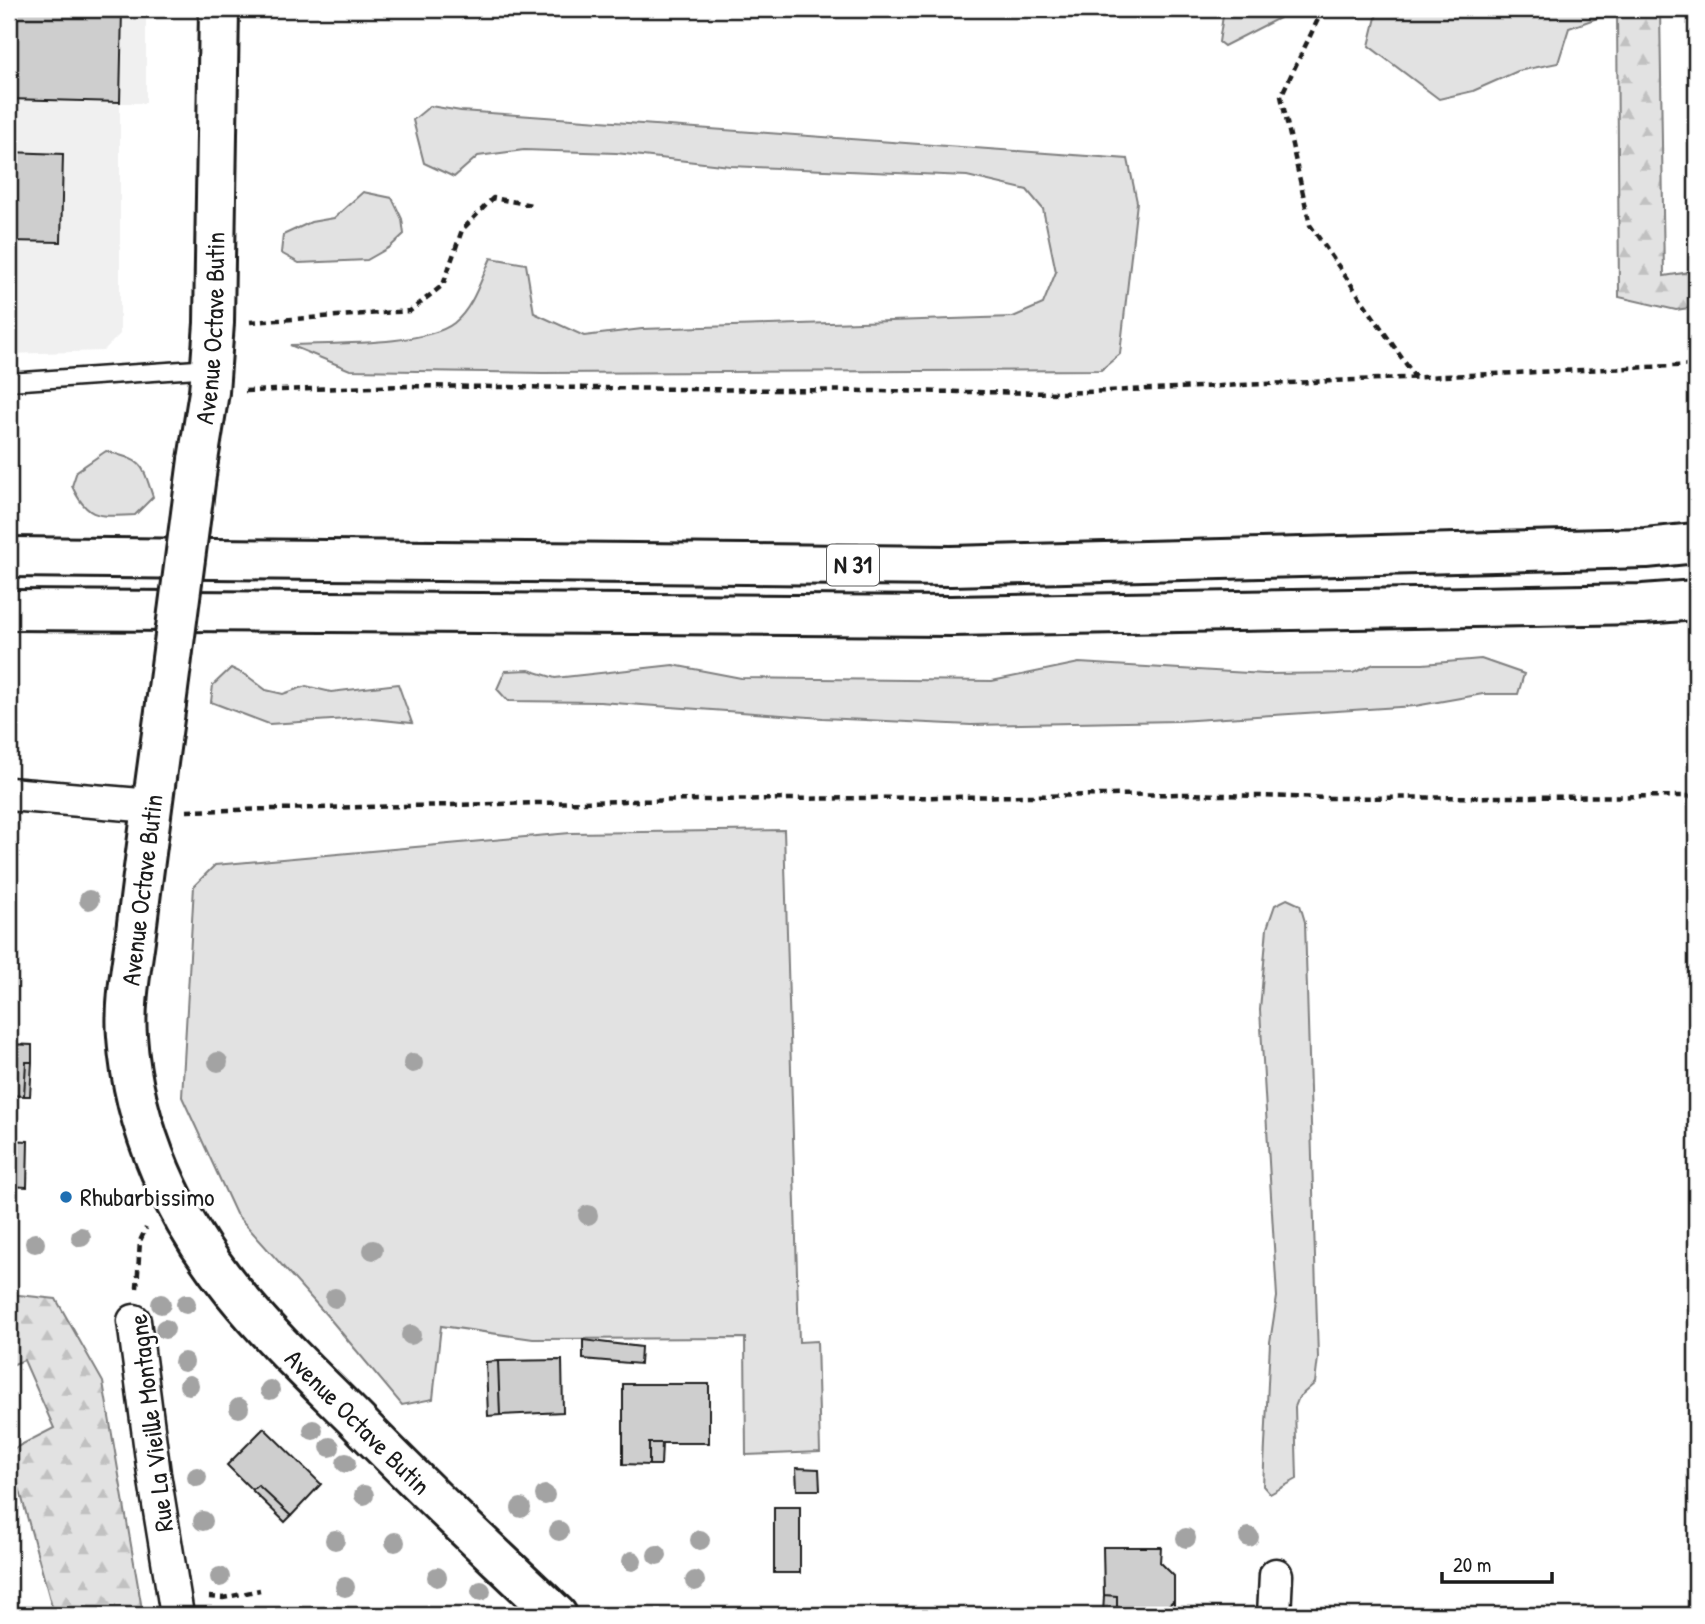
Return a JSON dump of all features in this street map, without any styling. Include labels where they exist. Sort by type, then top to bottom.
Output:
[{"type":"main road","name":"Avenue Octave Butin","points":[[219,9],[214,323],[210,380],[130,982],[126,1033],[131,1075],[156,1160],[176,1203],[202,1249],[232,1290],[261,1325],[442,1507],[557,1615]]},
{"type":"main road","name":"N 31","points":[[9,557],[951,566],[1646,548],[1696,543]]},
{"type":"main road","name":"N 31","points":[[9,610],[951,616],[1629,604],[1696,600]]},
{"type":"street","points":[[9,794],[152,806]]},
{"type":"street","name":"Rue La Vieille Montagne","points":[[135,1321],[154,1474],[177,1615]]},
{"type":"street","points":[[1274,1615],[1276,1575]]},
{"type":"lane","points":[[9,382],[210,380]]},
{"type":"path","points":[[1323,9],[1281,96],[1310,225],[1415,377]]},
{"type":"path","points":[[214,323],[410,311],[443,285],[462,230],[492,198],[533,205]]},
{"type":"path","points":[[210,380],[408,386],[1062,393],[1696,365]]},
{"type":"path","points":[[152,806],[177,811],[628,801],[1186,794],[1329,798],[1696,796]]},
{"type":"path","name":"Rue La Vieille Montagne","points":[[135,1321],[141,1241],[148,1224],[176,1203]]},
{"type":"path","points":[[209,1597],[223,1598],[260,1590]]},
{"type":"shaded area","points":[[9,9],[146,9],[146,103],[120,103],[120,334],[103,351],[9,354]]},
{"type":"green space","points":[[1224,9],[1285,9],[1279,18],[1224,46],[1219,42]]},
{"type":"green space","points":[[1378,9],[1617,11],[1569,28],[1558,63],[1518,71],[1473,91],[1439,99],[1369,46]]},
{"type":"green space","points":[[1617,9],[1660,9],[1664,276],[1696,271],[1696,307],[1676,310],[1619,297]]},
{"type":"green space","points":[[430,106],[461,111],[1128,159],[1137,202],[1120,354],[1101,370],[543,373],[350,370],[290,345],[400,340],[440,330],[461,317],[476,293],[491,258],[526,264],[534,313],[584,336],[642,329],[1013,317],[1043,304],[1056,272],[1043,209],[1027,190],[967,176],[730,166],[616,153],[524,150],[478,156],[454,177],[424,163],[413,120]]},
{"type":"green space","points":[[363,192],[392,198],[402,219],[404,234],[390,247],[367,260],[299,263],[281,253],[283,235],[311,222],[334,218]]},
{"type":"green space","points":[[106,451],[134,461],[143,469],[153,497],[135,515],[96,514],[84,505],[72,486],[77,471]]},
{"type":"green space","points":[[1481,659],[1524,674],[1518,694],[1483,694],[1415,706],[1178,721],[971,725],[823,718],[600,702],[508,701],[497,689],[505,671],[529,670],[555,678],[673,665],[741,678],[992,681],[1079,663],[1265,674],[1353,673],[1374,664],[1423,664]]},
{"type":"green space","points":[[231,668],[266,690],[283,694],[306,686],[331,692],[398,684],[412,723],[363,718],[269,724],[211,702],[213,685]]},
{"type":"green space","points":[[784,830],[799,1342],[817,1341],[820,1452],[746,1455],[745,1338],[533,1339],[441,1326],[433,1399],[402,1405],[236,1214],[182,1097],[194,886],[215,865],[570,833]]},
{"type":"green space","points":[[1287,899],[1300,905],[1305,922],[1318,1358],[1315,1383],[1299,1397],[1295,1407],[1297,1479],[1270,1494],[1263,1486],[1270,1342],[1277,1297],[1260,1010],[1267,928],[1275,905]]},
{"type":"green space","points":[[9,1294],[56,1299],[103,1382],[143,1615],[48,1615],[52,1607],[9,1451],[54,1428],[24,1360],[9,1366]]},
{"type":"building","points":[[9,9],[122,9],[120,102],[9,99]]},
{"type":"building","points":[[9,152],[63,154],[61,242],[9,241]]},
{"type":"building","points":[[9,1044],[32,1045],[32,1062],[26,1062],[24,1096],[9,1095]]},
{"type":"building","points":[[26,1062],[32,1062],[30,1096],[24,1096]]},
{"type":"building","points":[[9,1140],[28,1141],[27,1187],[9,1186]]},
{"type":"building","points":[[583,1340],[641,1347],[640,1364],[583,1359]]},
{"type":"building","points":[[562,1360],[563,1412],[500,1415],[498,1361]]},
{"type":"building","points":[[498,1361],[500,1415],[488,1416],[486,1362]]},
{"type":"building","points":[[623,1384],[709,1384],[709,1443],[649,1443],[649,1465],[623,1464]]},
{"type":"building","points":[[264,1428],[321,1484],[291,1516],[258,1485],[252,1490],[227,1465]]},
{"type":"building","points":[[649,1443],[662,1443],[661,1465],[649,1465]]},
{"type":"building","points":[[796,1468],[819,1469],[820,1490],[797,1490]]},
{"type":"building","points":[[258,1485],[291,1516],[285,1522],[252,1490]]},
{"type":"building","points":[[774,1507],[800,1507],[800,1573],[774,1573]]},
{"type":"building","points":[[1103,1547],[1161,1547],[1160,1562],[1174,1576],[1174,1600],[1160,1615],[1117,1615],[1117,1596],[1104,1595]]},
{"type":"building","points":[[1104,1595],[1117,1596],[1117,1615],[1103,1615]]},
{"type":"building","points":[[1174,1600],[1174,1613],[1160,1613]]},
{"type":"place","name":"Rhubarbissimo","points":[[66,1197]]}]
